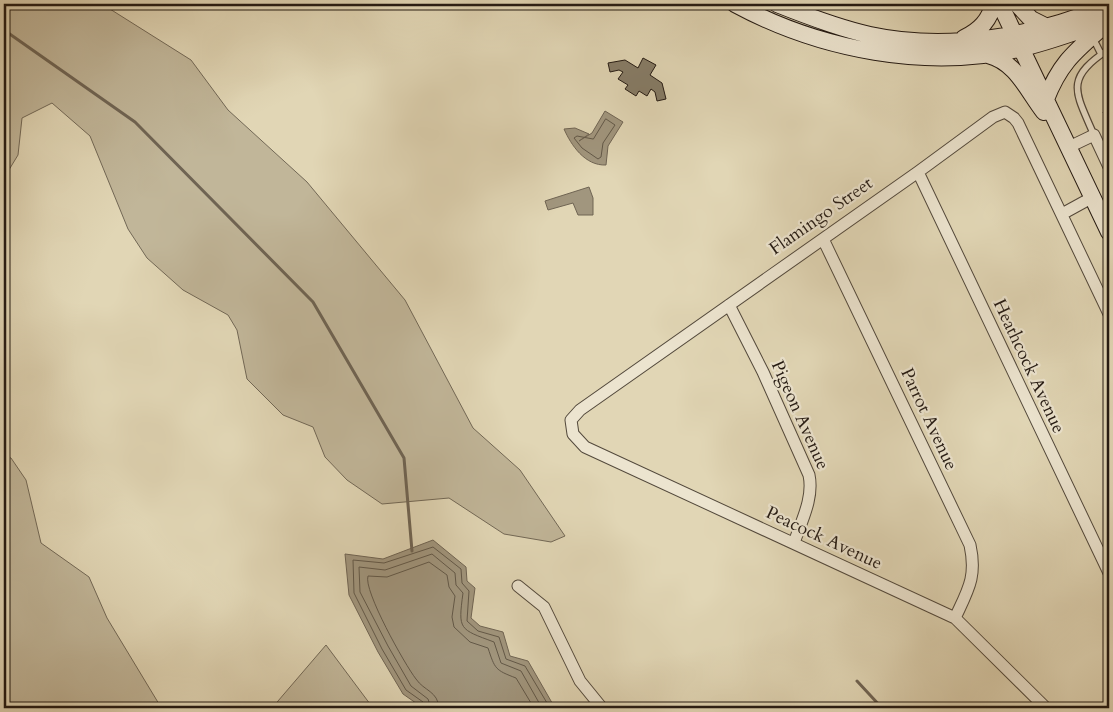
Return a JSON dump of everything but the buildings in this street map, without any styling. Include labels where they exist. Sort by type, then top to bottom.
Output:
[{"type":"main road","points":[[736,4],[797,31],[852,47],[909,55],[960,57],[984,54],[1018,41],[1045,26],[1109,5]]},
{"type":"main road","points":[[776,4],[823,22],[871,35],[904,39],[1018,41],[1109,21]]},
{"type":"main road","points":[[958,41],[975,33],[982,26],[990,15],[992,4]]},
{"type":"main road","points":[[1000,4],[1094,197],[1109,232]]},
{"type":"main road","points":[[1017,4],[1031,19],[1045,26]]},
{"type":"main road","points":[[1046,100],[1058,72],[1109,21]]},
{"type":"main road","points":[[984,54],[999,58],[1009,64],[1066,141]]},
{"type":"street","name":"Flamingo Street","points":[[571,427],[571,420],[580,410],[824,239],[992,117],[1005,112],[1018,123],[1062,214]]},
{"type":"street","points":[[1066,141],[1094,135],[1109,167]]},
{"type":"street","name":"Heathcock Avenue","points":[[918,172],[1109,573]]},
{"type":"street","points":[[1094,197],[1062,214],[1109,314]]},
{"type":"street","name":"Parrot Avenue","points":[[824,239],[970,545],[973,562],[972,582],[955,618]]},
{"type":"street","name":"Pigeon Avenue","points":[[729,305],[809,475],[810,497],[794,543]]},
{"type":"street","name":"Peacock Avenue","points":[[571,427],[573,434],[585,447],[955,618],[1046,708]]},
{"type":"street","points":[[518,586],[544,607],[580,681],[602,708]]},
{"type":"lane","points":[[1092,36],[1101,54]]},
{"type":"lane","points":[[1094,135],[1079,100],[1076,85],[1081,73],[1109,49]]},
{"type":"shaded area","points":[[4,4],[102,4],[191,60],[228,110],[307,182],[405,300],[473,428],[520,470],[565,536],[551,542],[504,534],[449,498],[382,504],[347,480],[325,457],[313,427],[283,415],[247,379],[237,330],[228,315],[183,290],[147,258],[128,229],[90,136],[52,103],[22,118],[18,155],[4,178]]},
{"type":"shaded area","points":[[4,456],[11,458],[26,480],[41,543],[89,577],[107,618],[159,704],[158,708],[4,708]]},
{"type":"shaded area","points":[[326,645],[373,708],[272,708]]},
{"type":"water","points":[[605,111],[623,122],[608,146],[606,165],[592,162],[585,158],[575,148],[564,129],[575,128],[589,134],[579,141],[592,133]]},
{"type":"water","points":[[589,187],[593,198],[593,215],[578,215],[573,203],[548,210],[545,201]]},
{"type":"water","points":[[433,540],[466,567],[467,581],[475,588],[471,618],[480,626],[503,632],[510,656],[528,661],[555,708],[423,708],[403,694],[378,652],[349,595],[345,554],[383,559]]},
{"type":"waterway","points":[[4,30],[135,122],[313,302],[404,458],[412,551]]},
{"type":"waterway","points":[[857,681],[882,708]]}]
